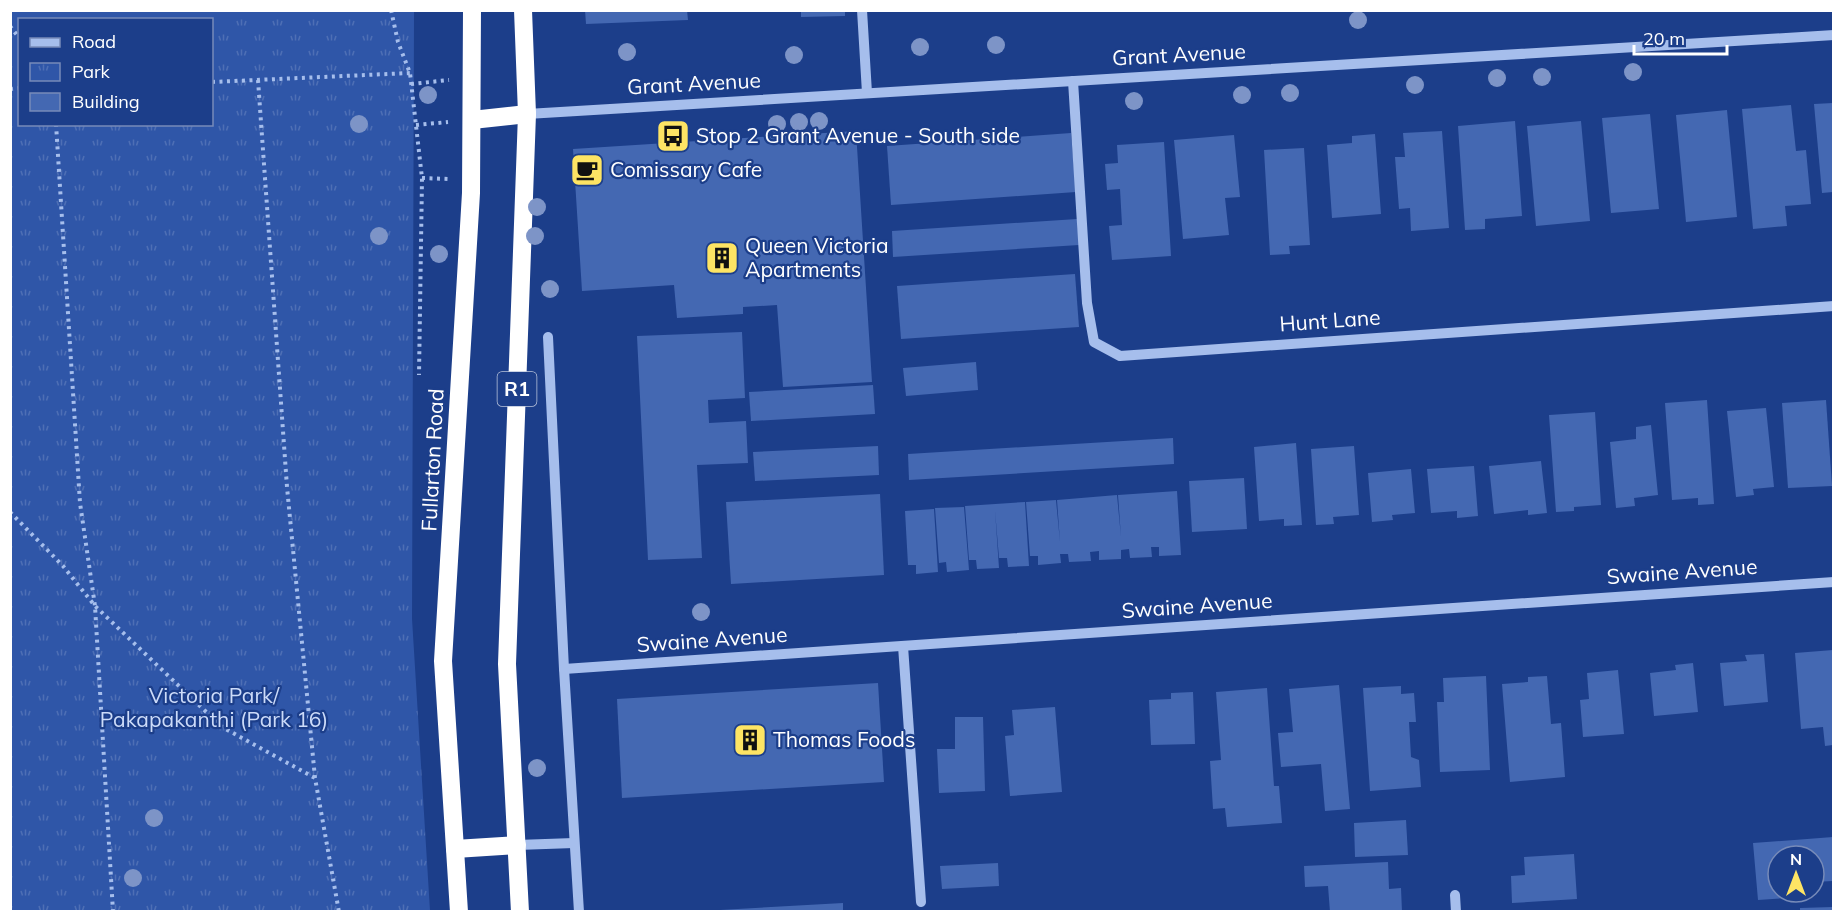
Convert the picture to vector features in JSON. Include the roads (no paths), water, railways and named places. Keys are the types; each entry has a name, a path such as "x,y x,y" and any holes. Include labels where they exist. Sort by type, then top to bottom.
{"highway":[{"name":"Fullarton Road","path":"459,912 443,661 471,205 472,10"},
{"name":"R1","path":"520,912 507,664 527,114 523,10"},
{"path":"472,120 527,114"},
{"path":"455,849 516,844"}],"street":[{"path":"862,10 867,93"},
{"name":"Grant Avenue","path":"527,114 1833,35"},
{"name":"Hunt Lane","path":"1074,81 1089,313 1094,342 1120,356 1833,306"},
{"path":"548,337 564,669 579,912"},
{"name":"Swaine Avenue","path":"564,669 1833,582"},
{"path":"903,646 921,902"},
{"path":"516,844 574,843"},
{"path":"1455,895 1456,912"}],"place":[{"name":"Stop 2 Grant Avenue - South side","path":"673,136"},
{"name":"Comissary Cafe","path":"587,170"},
{"name":"Queen Victoria Apartments","path":"722,258"},
{"name":"Thomas Foods","path":"750,740"}],"park label":[{"name":"Victoria Park/ Pakapakanthi (Park 16)","path":"214,708"}]}
